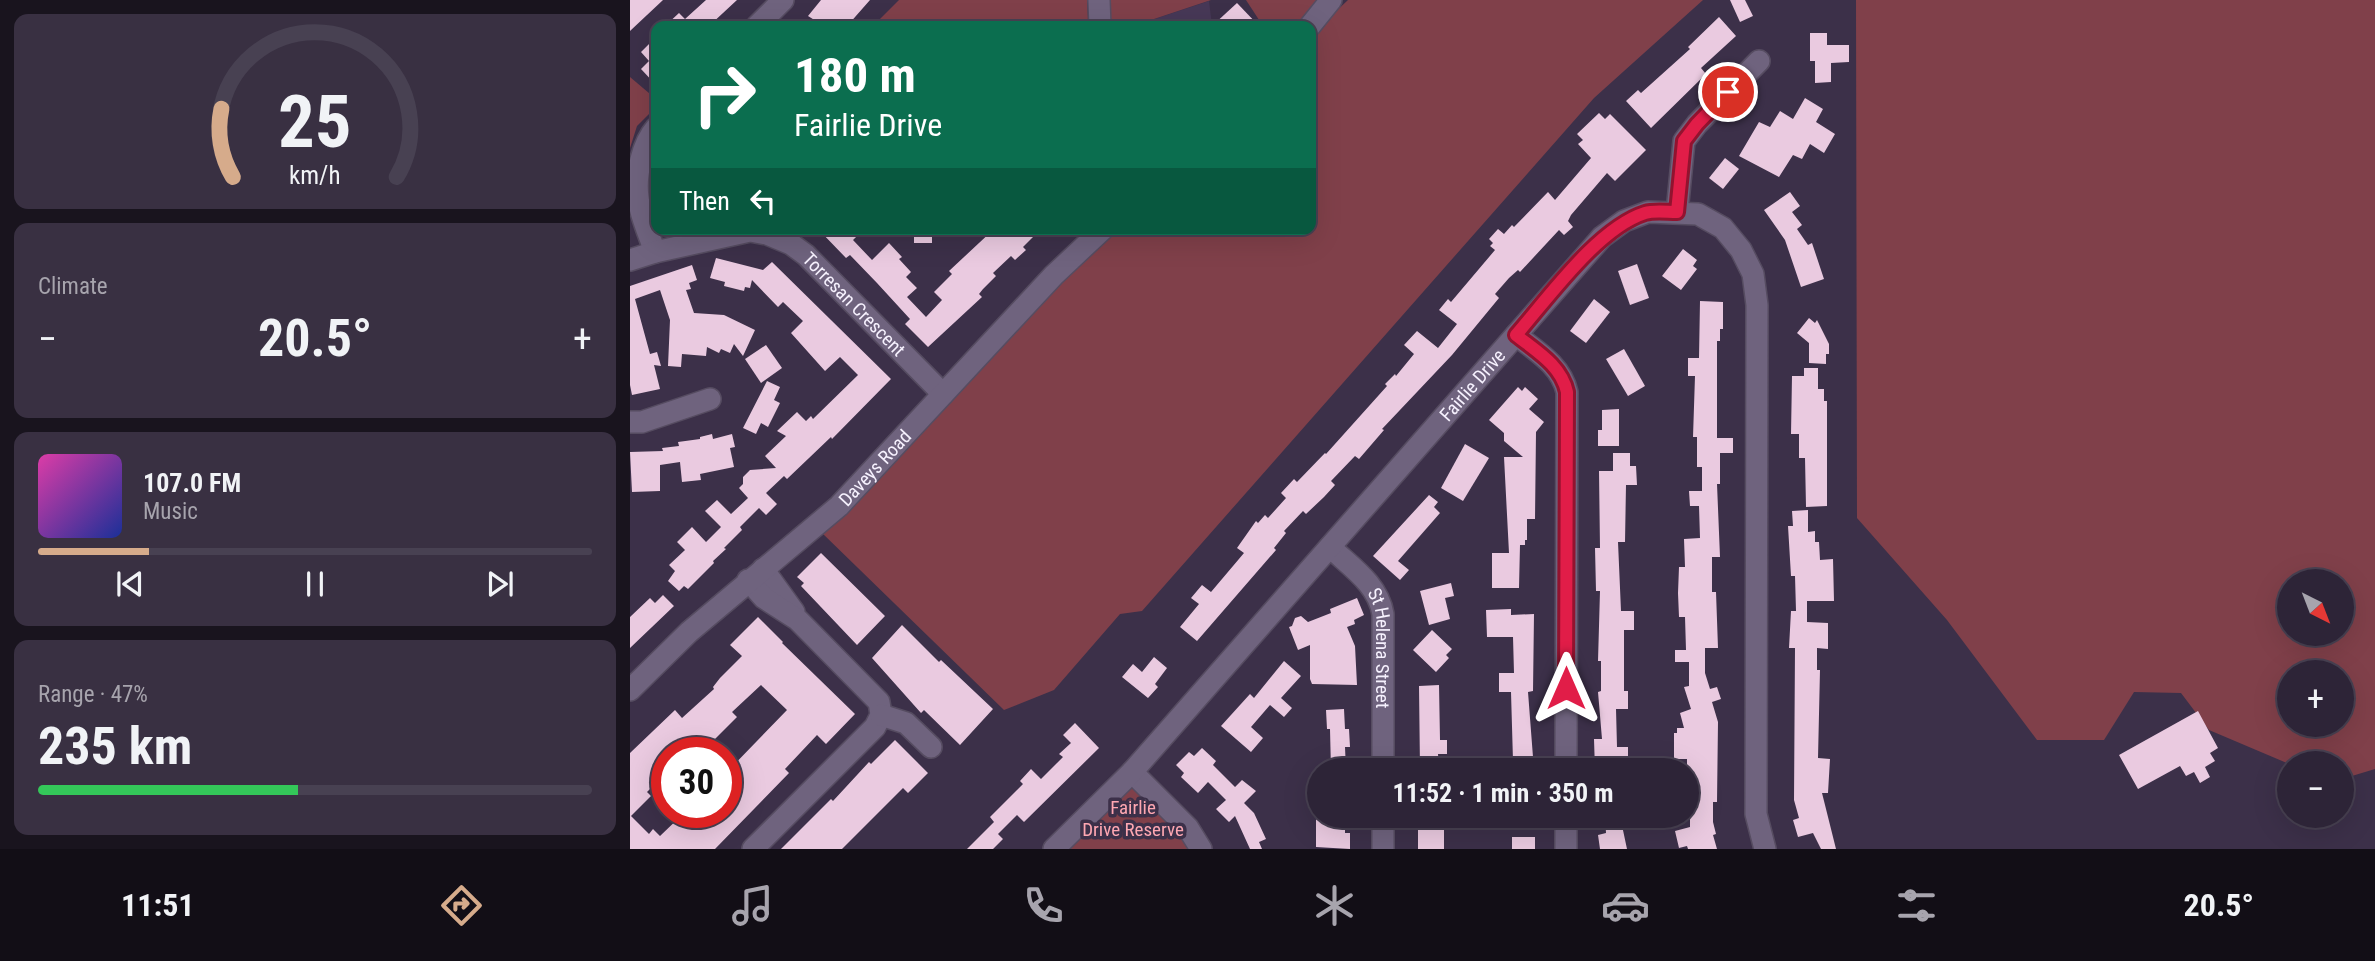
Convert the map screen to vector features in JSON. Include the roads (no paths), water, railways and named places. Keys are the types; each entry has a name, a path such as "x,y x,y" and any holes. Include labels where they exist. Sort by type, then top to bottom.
{"street":[{"path":"762,21 783,0"},
{"path":"1099,0 1100,21"},
{"path":"1314,21 1331,0"},
{"path":"1677,212 1684,141 1697,124 1759,61"},
{"path":"651,134 641,164 638,196 655,252"},
{"name":"Fairlie Drive","path":"1054,849 1132,772 1602,237 1624,221 1648,212 1677,212 1698,214 1723,228 1741,250 1753,274 1757,305 1756,814 1765,849"},
{"name":"Torresan Crescent","path":"630,260 732,235"},
{"name":"Torresan Crescent","path":"769,235 791,244 806,255 943,394"},
{"name":"Daveys Road","path":"630,690 689,632 839,506 1061,268 1097,235"},
{"path":"1516,335 1557,369 1567,392 1566,758"},
{"path":"630,422 642,422 710,399"},
{"name":"St Helena Street","path":"1330,547 1370,584 1381,602 1383,758"},
{"path":"753,849 875,727 881,715 879,702 798,620 764,598 756,575"},
{"path":"881,715 906,723 931,747"},
{"path":"1132,772 1188,828 1200,849"},
{"path":"1383,828 1383,849"},
{"path":"1566,828 1566,849"}],"park label":[{"name":"Fairlie Drive Reserve","path":"1133,818"}]}
